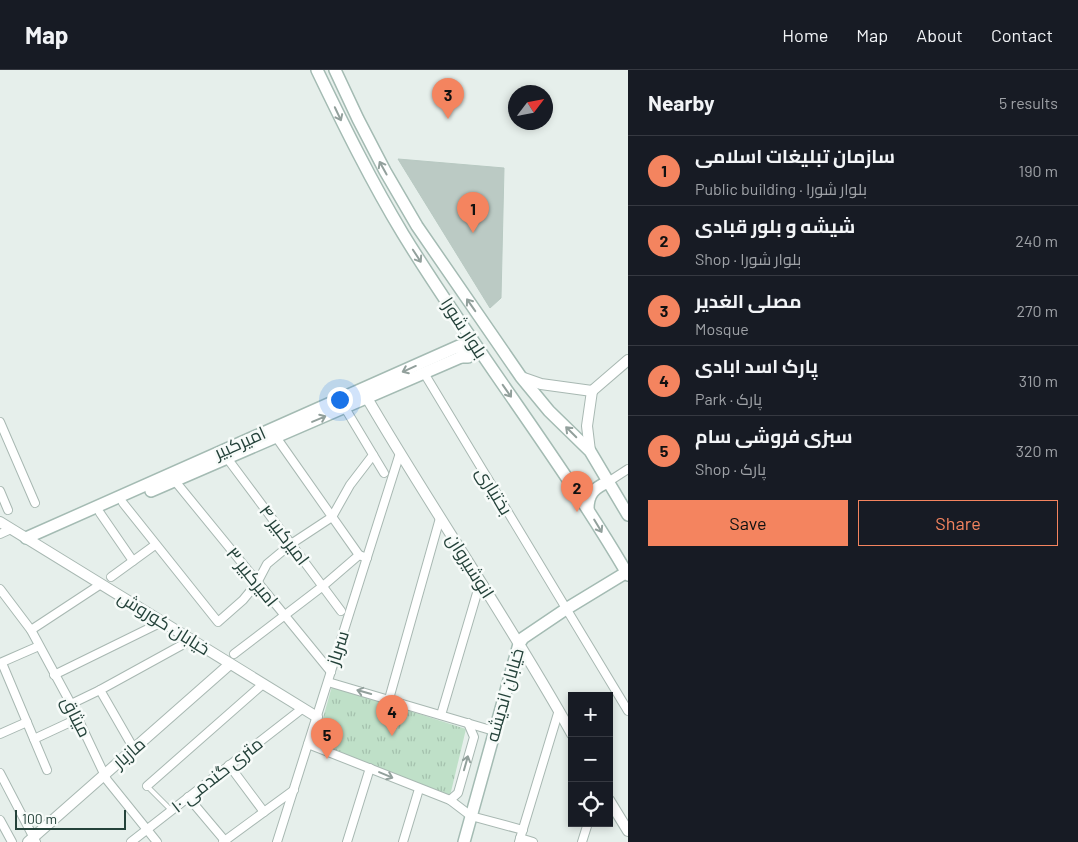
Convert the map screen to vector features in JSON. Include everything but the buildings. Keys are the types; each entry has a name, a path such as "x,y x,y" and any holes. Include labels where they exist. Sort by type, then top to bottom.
{"main road":[{"name":"بلوار شورا","path":"317,70 370,177 403,234 483,357 588,509 627,574"},
{"name":"بلوار شورا","path":"335,70 371,145 417,226 521,376 549,411 590,451 628,516"},
{"path":"466,331 457,353 483,357"},
{"name":"امیرکبیر","path":"29,540 100,513 123,503 154,485 174,481 424,374 457,353"},
{"name":"امیرکبیر","path":"29,540 457,353"},
{"path":"588,509 588,499 592,492 608,482"},
{"name":"خیابان اندیشه","path":"464,842 519,644 523,638 566,609 627,574"}],"street":[{"path":"590,451 587,426 592,391 628,360"},
{"name":"بختیاری","path":"424,374 628,711"},
{"path":"521,376 541,384 592,391"},
{"name":"انوشیروان","path":"367,398 568,727"},
{"path":"345,408 384,473"},
{"path":"0,422 35,503"},
{"path":"232,659 284,616 363,557 332,517 276,437"},
{"name":"سرباز","path":"277,842 328,682 363,557 400,453"},
{"path":"123,503 218,622 244,600 257,583 267,564 291,544 332,517 350,485 373,455"},
{"name":"امیرکبیر ۴","path":"227,458 342,611"},
{"path":"608,482 628,469"},
{"name":"امیرکبیر ۳","path":"174,481 331,672"},
{"path":"0,491 8,510"},
{"path":"100,513 133,561"},
{"path":"389,699 440,518"},
{"name":"خیابان کوروش","path":"0,522 191,640 232,659 263,684 317,717"},
{"path":"0,534 11,528"},
{"path":"111,577 155,545"},
{"path":"441,714 480,583"},
{"path":"31,630 101,584"},
{"name":"میثاق","path":"0,589 31,630 71,704 108,780 157,842"},
{"path":"54,675 162,622"},
{"path":"71,704 191,640"},
{"path":"39,646 1,663 48,770"},
{"name":"مازیار","path":"32,840 232,659"},
{"path":"328,682 494,731"},
{"path":"147,786 263,684"},
{"path":"100,690 134,749"},
{"name":"۱۰ متری گندمی","path":"131,842 303,708"},
{"path":"534,842 520,840 559,710"},
{"path":"34,739 78,719"},
{"path":"0,734 27,722"},
{"path":"450,800 458,793 474,737 468,723"},
{"path":"308,744 418,789 450,800 471,816 522,830"},
{"path":"229,765 264,812"},
{"path":"347,842 370,768"},
{"path":"0,773 32,840"},
{"path":"403,842 418,789"},
{"path":"188,797 225,841 294,790"},
{"path":"613,807 628,831"},
{"path":"0,820 3,831 12,842"},
{"path":"582,842 587,827"}],"lane":[{"path":"147,786 171,810"}],"green space":[{"path":"332,686 466,729 450,796 316,743"}],"place":[{"name":"مصلی الغدیر","path":"448,119"},
{"name":"سازمان تبلیغات اسلامی","path":"473,233"},
{"name":"شیشه و بلور قبادی","path":"577,512"},
{"name":"پارک اسد ابادی","path":"392,736"},
{"name":"سبزی فروشی سام","path":"327,759"}]}
